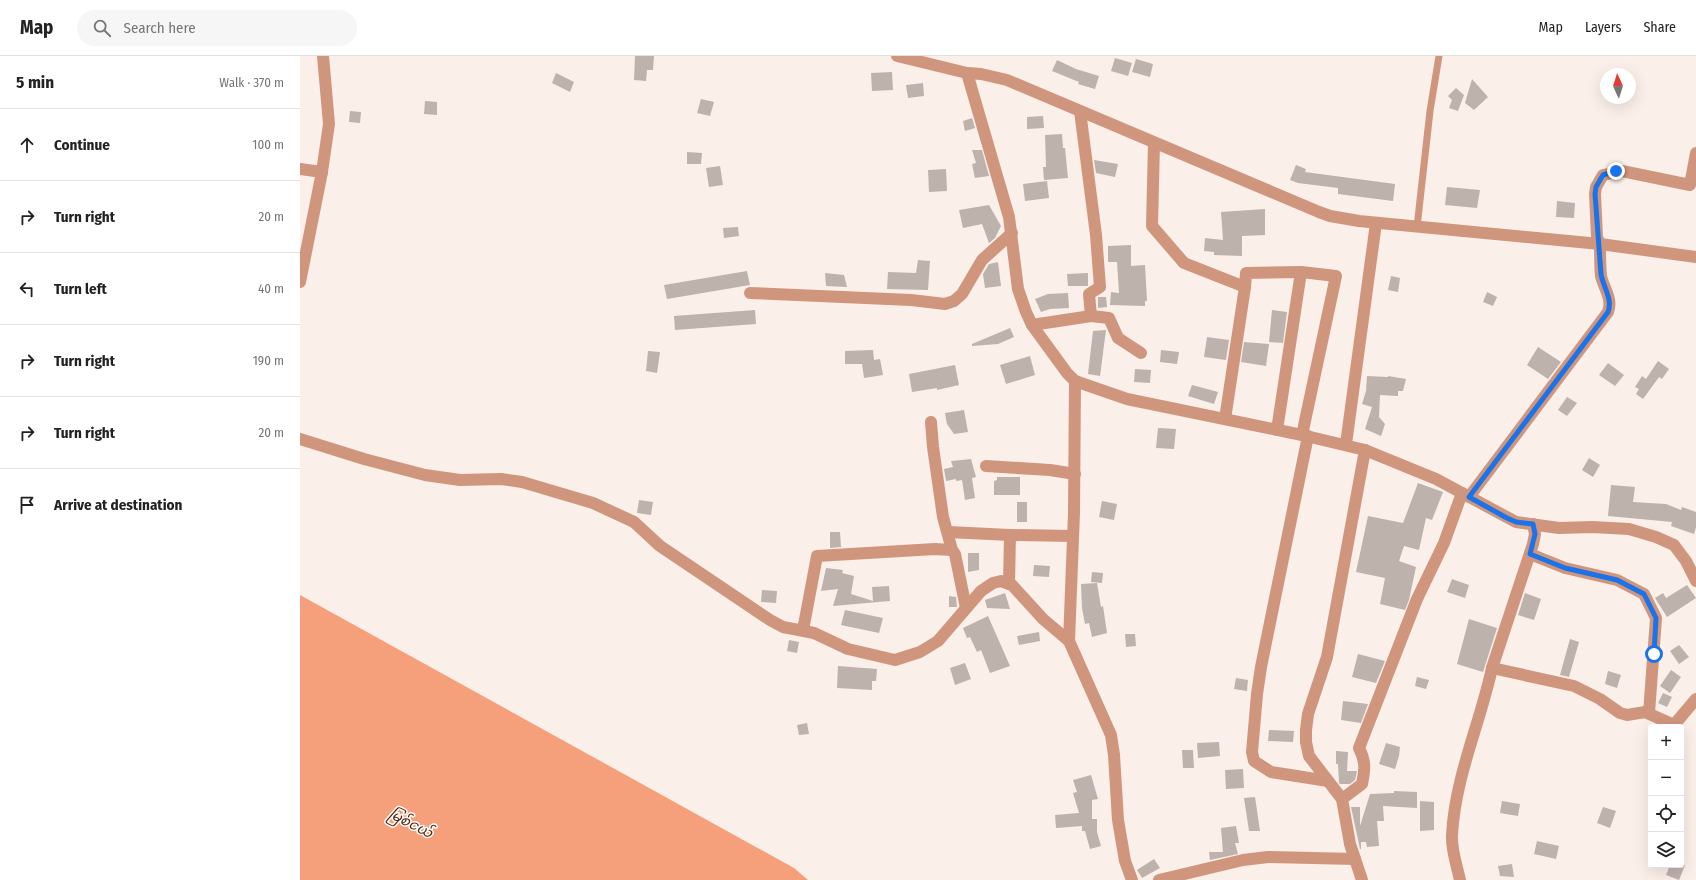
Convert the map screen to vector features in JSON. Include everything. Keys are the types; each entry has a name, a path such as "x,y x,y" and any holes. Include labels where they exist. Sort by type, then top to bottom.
{"street":[{"path":"300,282 322,172 329,124 323,56"},
{"path":"897,56 967,73 981,74 1007,80 1330,216 1376,223 1600,244 1696,257"},
{"path":"967,73 1004,198 1012,233 1018,289 1032,325 1067,373 1075,381 1127,399 1305,435 1346,444 1365,450 1436,479 1516,522 1559,528 1592,527 1629,529 1656,536 1674,544 1686,561 1696,581"},
{"path":"1080,111 1096,235 1100,287 1089,294 1091,316"},
{"path":"1154,143 1152,226 1184,263 1245,287"},
{"path":"1342,799 1362,784 1365,769 1364,758 1359,748 1417,599 1465,495 1608,312 1610,300 1604,287 1601,274 1600,244 1595,194 1596,187 1603,175 1622,171 1693,186 1696,154"},
{"path":"300,168 322,172"},
{"path":"1346,444 1376,223"},
{"path":"750,293 912,300 945,304 954,301 962,294 982,260 1012,233"},
{"path":"1277,430 1301,272"},
{"path":"1225,419 1246,273 1301,272 1336,276 1261,667 1252,752 1254,761 1271,772 1328,780"},
{"path":"1032,325 1091,316 1109,318 1118,338 1141,353"},
{"path":"1069,641 1075,474 1075,381"},
{"path":"932,422 933,447 943,517 952,550 955,554 966,608"},
{"path":"300,439 364,459 425,474 460,480 501,479 522,482 593,503 634,522 660,546 770,620 783,627 814,632 830,642 848,649 895,660 920,652 938,641 981,591 994,583 1001,581 1012,585 1021,593 1043,619 1069,641 1111,735 1114,755 1118,820 1125,861 1132,880"},
{"path":"1362,880 1360,870 1350,844 1342,799 1309,756 1306,742 1308,714 1328,657 1365,450"},
{"path":"986,466 1050,470 1075,474"},
{"path":"1460,880 1452,836 1467,755 1488,687 1492,668 1530,554 1535,534 1533,524"},
{"path":"948,532 1073,536"},
{"path":"1009,584 1010,535"},
{"path":"803,630 817,556 935,549 952,550"},
{"path":"1530,554 1565,568 1617,580 1644,594 1656,618 1649,713"},
{"path":"1492,668 1574,686 1620,712 1627,714 1649,713 1674,725 1696,699"},
{"path":"1159,880 1243,860 1268,857 1355,859"}],"lane":[{"path":"1417,227 1430,111 1439,56"}],"water":[{"name":"မြစ်ငယ်","path":"300,595 794,868 808,880 300,880"}],"building":[{"path":"635,56 654,56 653,70 647,70 646,81 634,80"},
{"path":"1115,58 1132,63 1128,76 1111,71"},
{"path":"1136,59 1153,64 1150,77 1132,72"},
{"path":"1057,60 1076,69 1099,76 1095,89 1078,84 1079,82 1052,71"},
{"path":"892,72 893,90 872,91 871,73"},
{"path":"556,73 574,82 570,92 552,83"},
{"path":"1472,79 1488,97 1474,110 1465,103"},
{"path":"923,83 924,96 908,98 906,85"},
{"path":"1456,88 1464,95 1458,111 1449,108 1452,100 1448,96"},
{"path":"701,99 714,102 710,116 697,113"},
{"path":"425,101 437,102 437,115 424,114"},
{"path":"350,111 361,112 360,123 349,122"},
{"path":"1043,116 1044,128 1027,129 1027,117"},
{"path":"972,118 975,128 965,131 963,121"},
{"path":"1062,134 1068,178 1044,180 1043,167 1046,167 1045,135"},
{"path":"972,150 982,150 989,176 975,178 972,164 976,163"},
{"path":"687,152 702,153 701,164 687,164"},
{"path":"1094,160 1118,164 1115,177 1096,173"},
{"path":"1296,165 1306,169 1305,172 1395,184 1393,201 1338,194 1338,188 1298,183 1290,180"},
{"path":"720,166 723,185 709,187 706,168"},
{"path":"946,169 947,191 929,192 928,170"},
{"path":"1047,181 1049,198 1025,201 1023,184"},
{"path":"1447,187 1480,190 1477,208 1445,205"},
{"path":"1557,201 1575,203 1574,218 1556,217"},
{"path":"989,205 1001,226 995,238 989,243 982,224 963,228 959,210"},
{"path":"1265,209 1265,235 1242,236 1242,256 1214,255 1214,252 1204,251 1205,238 1223,240 1221,212"},
{"path":"738,227 739,236 724,238 723,228"},
{"path":"1131,245 1131,266 1145,265 1147,301 1145,301 1145,306 1110,305 1111,292 1119,293 1117,262 1108,262 1108,246"},
{"path":"918,260 930,261 928,290 887,289 888,272 916,273"},
{"path":"998,262 1001,286 985,288 983,274 989,264"},
{"path":"747,271 750,285 667,299 664,285"},
{"path":"825,273 844,275 847,287 826,286"},
{"path":"1088,273 1088,286 1068,286 1067,274"},
{"path":"1391,276 1400,278 1398,292 1388,290"},
{"path":"1487,292 1497,297 1493,306 1483,302"},
{"path":"1068,293 1069,308 1050,309 1041,312 1035,299 1048,294"},
{"path":"1098,297 1106,297 1107,307 1098,308"},
{"path":"755,310 756,324 675,330 674,316"},
{"path":"1272,310 1287,312 1283,343 1269,342"},
{"path":"1010,328 1014,337 998,344 972,346 972,344"},
{"path":"1106,330 1100,376 1088,374 1093,331"},
{"path":"1207,337 1229,340 1226,360 1204,357"},
{"path":"1244,342 1269,344 1266,366 1241,362"},
{"path":"1538,347 1561,362 1548,379 1527,365"},
{"path":"873,350 874,360 880,359 883,375 864,378 862,364 845,364 845,351"},
{"path":"1161,350 1179,352 1177,364 1160,362"},
{"path":"648,351 660,352 657,373 646,371"},
{"path":"1030,356 1035,375 1006,384 1000,365"},
{"path":"1658,361 1669,369 1662,379 1659,377 1643,399 1636,394 1639,389 1635,387 1642,376 1646,379"},
{"path":"1608,363 1624,375 1615,386 1599,375"},
{"path":"955,365 959,385 937,390 937,388 912,392 909,374"},
{"path":"1135,369 1151,370 1150,383 1134,382"},
{"path":"1367,376 1388,376 1406,379 1403,391 1398,391 1398,396 1380,395 1379,417 1385,424 1381,436 1365,429 1372,407 1362,404 1366,391"},
{"path":"1192,385 1218,392 1214,404 1188,396"},
{"path":"1567,397 1577,403 1567,416 1558,410"},
{"path":"964,410 968,432 954,434 947,424 945,413"},
{"path":"1158,428 1176,429 1174,449 1156,448"},
{"path":"1589,458 1600,465 1593,477 1582,470"},
{"path":"971,459 976,477 972,478 975,498 965,500 962,480 956,481 956,479 946,481 944,469 953,467 951,461"},
{"path":"997,477 1020,477 1020,495 994,495 994,481 997,480"},
{"path":"1418,483 1443,492 1432,520 1426,518 1419,550 1404,546 1399,561 1416,567 1409,600 1405,610 1380,604 1385,578 1356,572 1368,516 1403,523"},
{"path":"1611,485 1635,487 1633,502 1666,504 1681,510 1682,507 1696,512 1696,527 1694,534 1671,526 1672,522 1608,516"},
{"path":"639,500 653,502 651,515 637,513"},
{"path":"1102,501 1117,504 1114,520 1099,517"},
{"path":"1017,502 1027,502 1027,522 1017,522"},
{"path":"830,532 840,532 841,547 830,548"},
{"path":"968,553 979,553 979,570 968,572"},
{"path":"1034,565 1050,566 1049,577 1033,576"},
{"path":"826,568 843,570 842,573 854,576 851,594 873,601 872,587 889,586 890,601 833,606 838,589 821,591"},
{"path":"1092,572 1103,573 1102,583 1091,582"},
{"path":"1452,579 1469,585 1465,598 1447,592"},
{"path":"1097,583 1101,607 1103,606 1107,633 1092,637 1089,623 1085,624 1082,608 1081,584"},
{"path":"1687,585 1696,598 1667,617 1655,598 1663,593 1666,598"},
{"path":"762,590 777,591 776,603 761,602"},
{"path":"1005,593 1010,609 987,608 985,600"},
{"path":"1525,593 1541,599 1534,620 1518,615"},
{"path":"949,596 956,597 957,607 949,607"},
{"path":"845,610 883,618 879,633 841,625"},
{"path":"988,616 1010,666 990,673 981,650 977,652 970,637 967,638 963,628"},
{"path":"1469,619 1497,628 1483,672 1457,664"},
{"path":"1039,632 1040,641 1019,645 1017,636"},
{"path":"1125,634 1135,634 1136,646 1126,647"},
{"path":"1570,639 1579,642 1569,677 1560,675"},
{"path":"789,640 799,642 797,653 787,651"},
{"path":"1679,645 1689,657 1679,664 1670,651"},
{"path":"1358,654 1385,661 1376,683 1352,677"},
{"path":"965,663 971,679 955,685 950,668"},
{"path":"838,666 877,669 876,681 872,681 872,690 837,688"},
{"path":"1671,670 1681,677 1670,693 1660,686"},
{"path":"1608,671 1621,675 1617,688 1605,684"},
{"path":"1417,677 1429,680 1426,689 1415,686"},
{"path":"1236,678 1248,680 1247,691 1234,689"},
{"path":"1663,693 1672,697 1667,707 1658,703"},
{"path":"1343,701 1368,704 1361,723 1341,720"},
{"path":"807,723 809,734 799,735 797,725"},
{"path":"1269,730 1294,731 1293,742 1268,741"},
{"path":"1219,742 1220,756 1198,758 1197,743"},
{"path":"1386,743 1400,747 1395,769 1379,764"},
{"path":"1182,750 1193,750 1194,768 1183,768"},
{"path":"1336,751 1348,752 1347,771 1357,771 1355,780 1350,784 1339,783 1338,764 1336,764"},
{"path":"1243,769 1244,788 1226,789 1225,770"},
{"path":"1091,775 1098,799 1092,800 1092,819 1097,819 1097,832 1101,846 1090,849 1085,831 1082,831 1082,826 1056,828 1055,815 1079,813 1073,793 1077,792 1073,780"},
{"path":"1394,791 1417,792 1417,808 1383,806 1384,821 1377,821 1379,846 1367,847 1366,842 1361,842 1360,849 1351,807 1360,807 1360,826 1370,794 1394,793"},
{"path":"1255,797 1260,831 1249,831 1244,798"},
{"path":"1420,801 1434,802 1434,830 1420,831"},
{"path":"1502,801 1520,804 1518,816 1500,813"},
{"path":"1603,807 1616,811 1610,828 1597,823"},
{"path":"1236,826 1239,843 1235,843 1238,854 1210,860 1209,852 1223,852 1221,828"},
{"path":"1537,841 1559,846 1556,859 1534,854"},
{"path":"1154,859 1160,868 1142,878 1137,870"},
{"path":"1512,864 1514,877 1500,876 1498,866"},
{"path":"1669,868 1684,868 1679,880 1666,875"}],"route":[{"path":"1616,171 1603,175 1596,187 1595,194 1598,239 1600,244 1601,274 1610,300 1608,312 1469,497 1516,522 1533,524 1535,534 1530,554 1565,568 1617,580 1644,594 1656,618 1654,654"}]}
